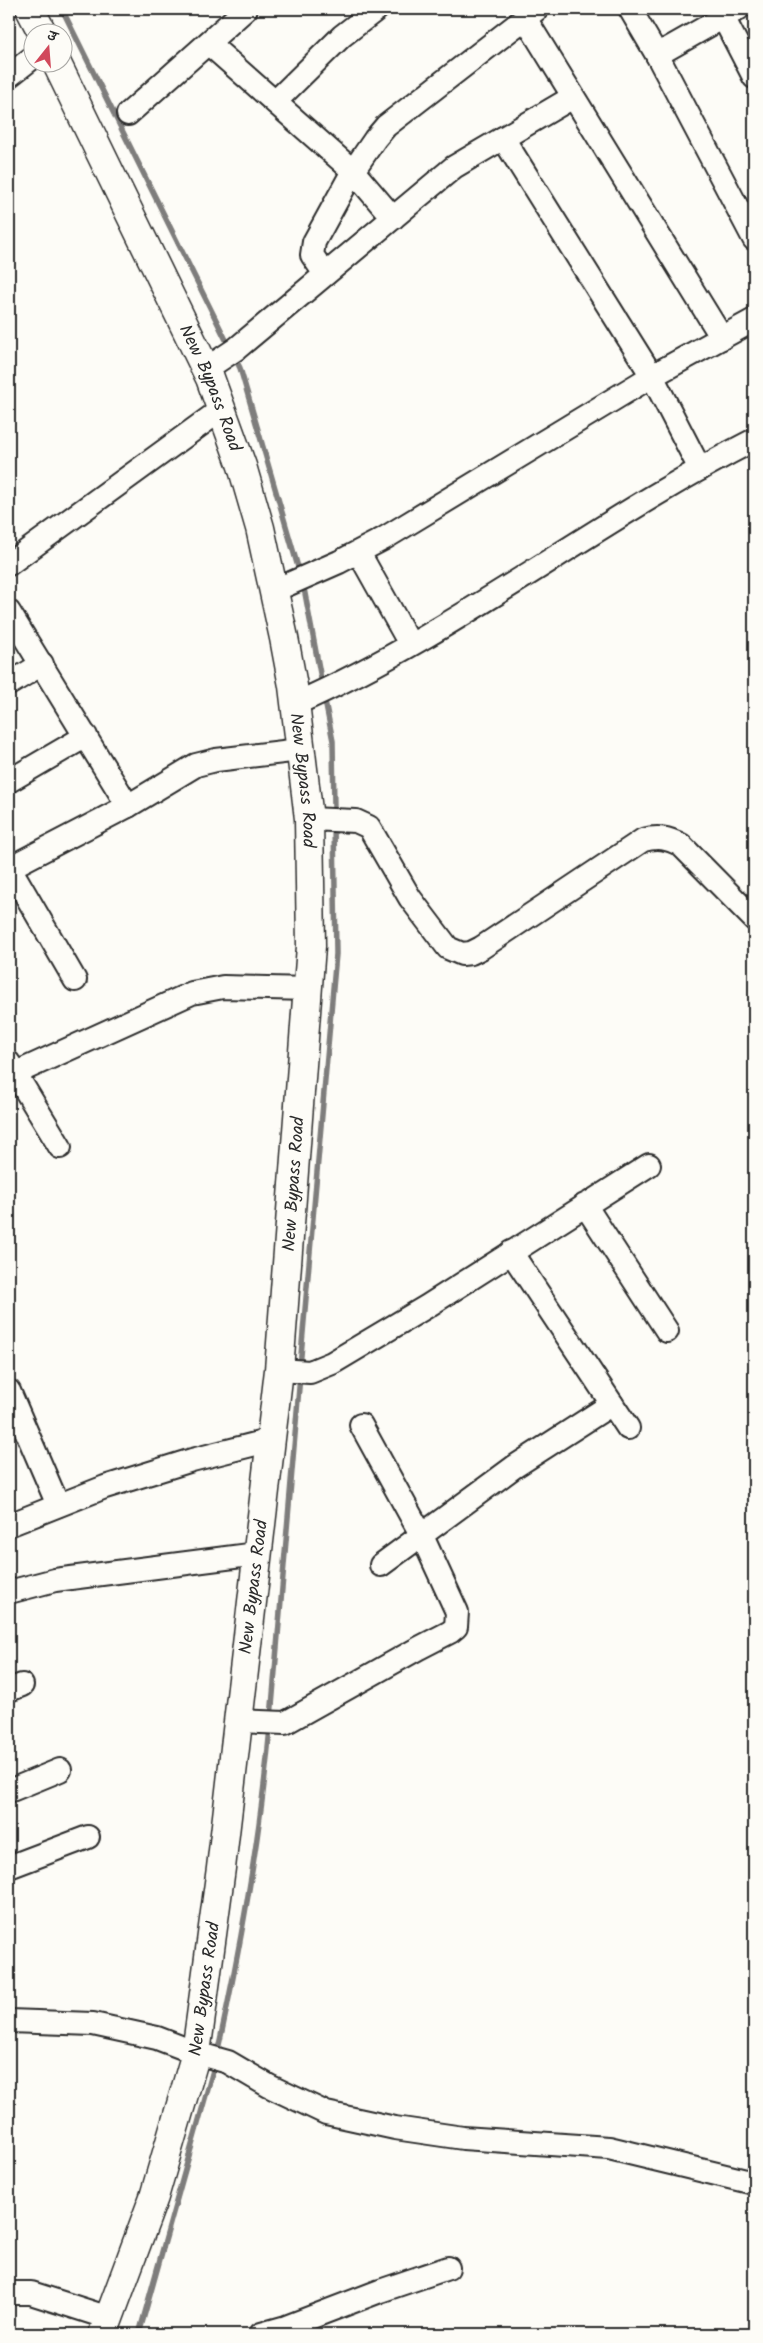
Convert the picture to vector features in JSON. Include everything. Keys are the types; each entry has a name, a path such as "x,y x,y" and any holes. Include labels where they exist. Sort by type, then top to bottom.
{"main road":[{"path":"30,9 37,22"},
{"name":"New Bypass Road","path":"62,72 220,360 222,410 242,466 260,528 288,585 284,638 314,695 300,750 309,819 312,900 294,1371 271,1440 236,1721 200,2055 154,2197 106,2326"}],"street":[{"path":"128,114 246,9"},
{"path":"275,102 342,36 376,9"},
{"path":"630,9 657,55 754,239"},
{"path":"657,55 727,11 754,77"},
{"path":"325,274 312,255 312,249 353,171 375,139 398,116 531,14 573,97 722,338"},
{"path":"208,43 353,171 392,218"},
{"path":"9,76 22,66"},
{"path":"220,360 454,168 573,97"},
{"path":"503,138 652,376 700,469"},
{"path":"288,585 359,552 652,376 754,320"},
{"path":"9,564 222,410"},
{"path":"314,695 410,644 700,469 754,440"},
{"path":"359,552 410,644"},
{"path":"9,612 128,806"},
{"path":"9,684 42,664"},
{"path":"9,781 86,736"},
{"path":"75,980 9,868 128,806 196,765 216,760 300,750"},
{"path":"309,819 356,821 369,827 420,912 448,948 462,954 471,953 481,948 643,840 654,837 669,838 681,845 754,919"},
{"path":"60,1147 14,1077 192,994 223,987 308,989"},
{"path":"294,1371 332,1363 649,1164"},
{"path":"586,1205 668,1331"},
{"path":"511,1252 628,1428"},
{"path":"9,1390 58,1505"},
{"path":"381,1565 514,1467 612,1404"},
{"path":"236,1721 273,1724 291,1721 456,1627 457,1612 422,1536 361,1425"},
{"path":"9,1526 105,1487 158,1470 271,1440"},
{"path":"9,1592 55,1580 257,1554"},
{"path":"9,1791 60,1770"},
{"path":"9,1866 88,1837"},
{"path":"9,2021 93,2024 158,2038 200,2055 228,2062 282,2093 326,2113 395,2128 463,2138 609,2148 754,2183"},
{"path":"261,2334 286,2327 380,2291 448,2268"},
{"path":"9,2293 31,2293 106,2326"}],"waterway":[{"path":"62,9 230,348"},
{"path":"234,356 240,368 300,574"},
{"path":"303,583 322,684"},
{"path":"324,696 333,741 334,809"},
{"path":"300,1367 336,954 334,825"},
{"path":"271,1718 300,1376"},
{"path":"217,2054 249,1892 270,1728"},
{"path":"139,2334 215,2063"}]}
